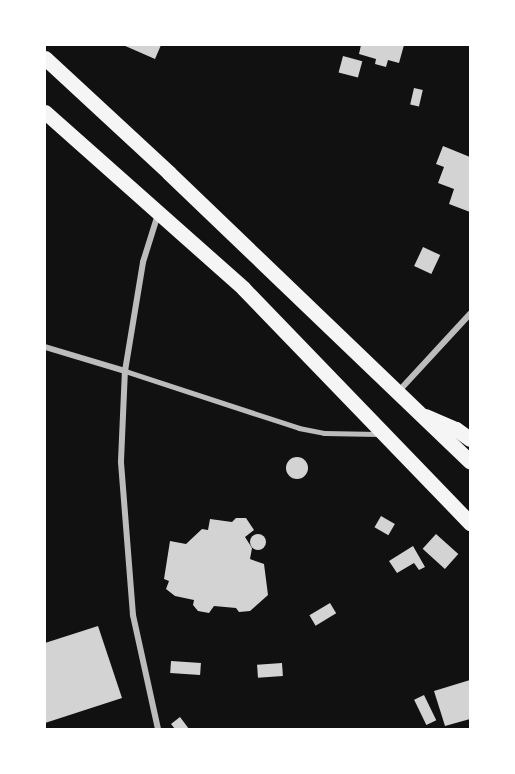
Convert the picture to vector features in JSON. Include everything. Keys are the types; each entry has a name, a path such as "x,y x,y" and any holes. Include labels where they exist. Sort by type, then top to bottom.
{"main road":[{"path":"45,58 169,173 470,462"},
{"path":"45,111 243,288 387,434 470,523"},
{"path":"419,414 456,429 470,439"}],"street":[{"path":"158,213 143,262 125,371 121,461 127,560 144,676 158,729"},
{"path":"397,393 470,314"},
{"path":"45,347 125,371"}],"lane":[{"path":"125,371 299,428 324,433 387,434"}],"building":[{"path":"123,45 161,45 155,59"},
{"path":"361,45 404,45 399,63 388,60 386,67 375,64 376,59 359,54"},
{"path":"343,56 362,61 358,78 339,72"},
{"path":"414,88 423,90 419,107 410,105"},
{"path":"443,146 470,157 470,212 449,204 454,189 438,183 444,167 436,164"},
{"path":"423,247 440,255 431,274 414,266"},
{"path":"297,457 305,460 308,468 305,476 297,479 289,476 286,468 289,460"},
{"path":"381,516 395,524 388,535 374,527"},
{"path":"236,518 246,518 254,530 245,537 252,548 250,559 264,564 268,595 250,611 239,612 236,608 214,606 209,613 198,611 193,605 194,600 175,596 166,589 169,581 164,579 170,541 186,544 202,529 208,530 210,519 232,522"},
{"path":"255,534 261,534 266,542 264,548 255,550 250,545 250,539"},
{"path":"436,534 458,554 445,569 423,549"},
{"path":"413,546 425,567 419,570 414,563 397,573 389,561"},
{"path":"330,603 336,613 316,626 309,615"},
{"path":"98,626 122,698 45,723 45,643"},
{"path":"171,661 201,663 200,675 170,673"},
{"path":"282,663 283,676 258,678 257,665"},
{"path":"470,680 470,719 445,726 434,691"},
{"path":"424,695 436,720 426,725 414,700"},
{"path":"180,717 189,729 175,729 171,724"}]}
